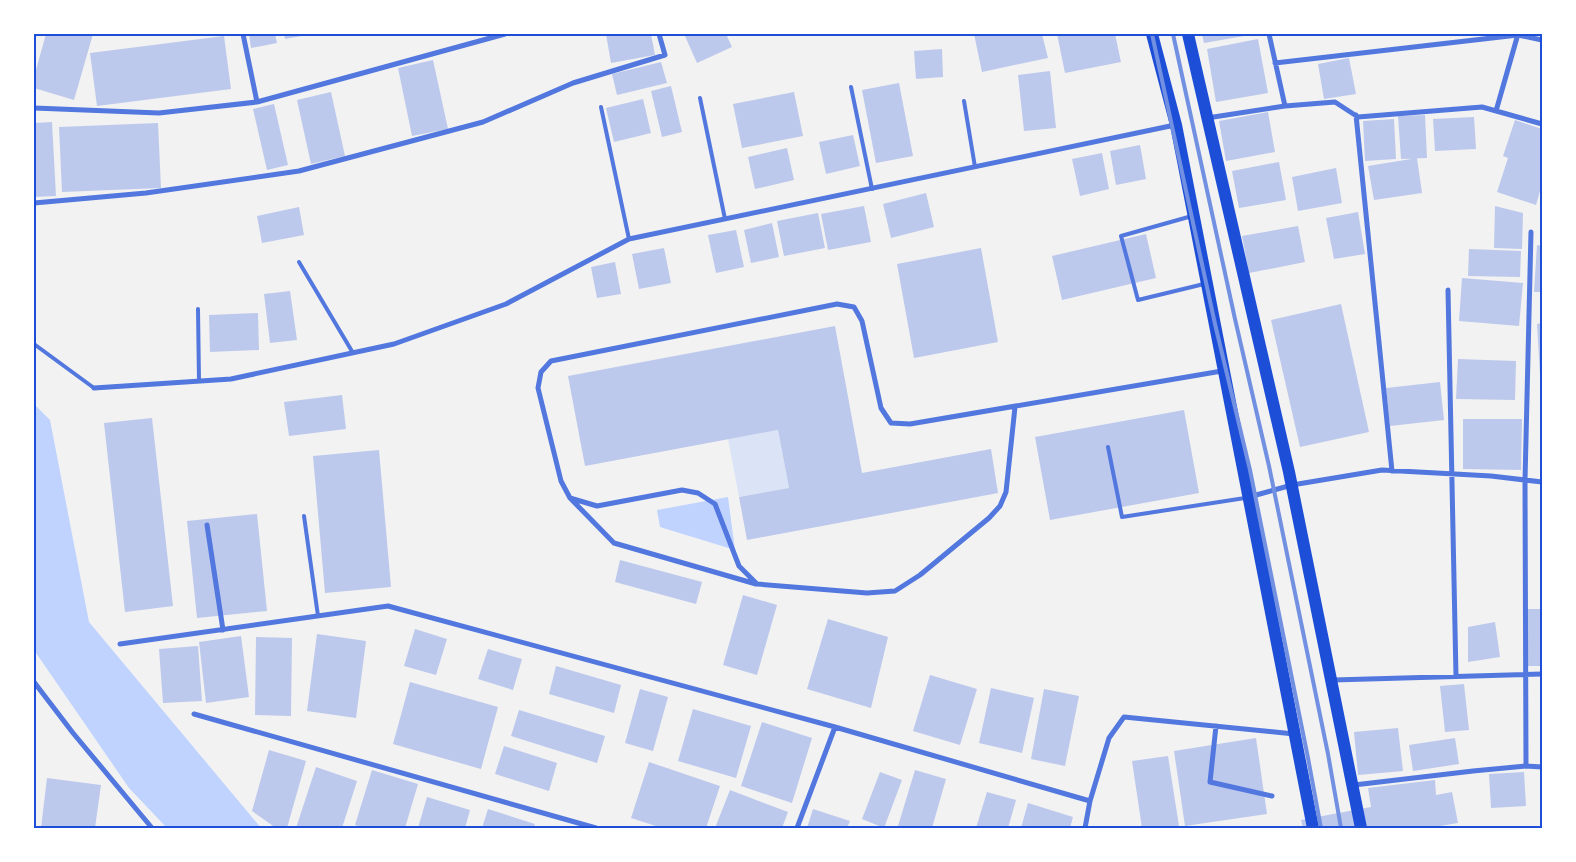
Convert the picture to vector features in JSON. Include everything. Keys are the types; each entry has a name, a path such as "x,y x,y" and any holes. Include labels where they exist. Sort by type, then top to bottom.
{"main road":[{"path":"1152,34 1176,125 1247,498 1313,828"},
{"path":"1188,34 1292,485 1362,828"}],"street":[{"path":"243,34 257,102"},
{"path":"34,108 158,113 257,102 505,34"},
{"path":"34,202 146,193 299,171 483,122 573,83 665,55 659,34"},
{"path":"1269,34 1285,106"},
{"path":"1276,63 1518,34 1542,40"},
{"path":"1496,111 1518,34"},
{"path":"1207,118 1285,106 1335,102 1358,117 1482,107 1542,124"},
{"path":"1356,115 1392,471"},
{"path":"94,388 231,380 394,344 506,304 630,239 1176,125"},
{"path":"1526,766 1525,480 1531,232"},
{"path":"1448,290 1456,676"},
{"path":"1015,406 1006,492 1000,506 989,518 920,575 895,591 866,593 757,584 614,543 570,498 560,481 538,388 542,372 551,361 837,304 854,307 862,320 881,408 890,423 910,424 1015,406 1223,371"},
{"path":"1247,498 1292,485 1382,470 1491,476 1542,482"},
{"path":"570,498 597,506 682,490 698,493 715,504 740,566 757,584"},
{"path":"207,525 223,630"},
{"path":"120,644 388,606 834,727 1090,801"},
{"path":"1332,680 1542,674"},
{"path":"34,682 73,733 152,828"},
{"path":"194,714 596,828"},
{"path":"1085,828 1090,801 1109,738 1124,718 1295,734"},
{"path":"1216,726 1210,782 1272,796"},
{"path":"797,828 834,727"},
{"path":"1353,785 1526,766 1542,767"}],"lane":[{"path":"851,87 872,189"},
{"path":"700,98 726,219"},
{"path":"964,101 976,167"},
{"path":"601,107 630,239"},
{"path":"1193,216 1121,236 1138,300 1206,284"},
{"path":"299,262 353,353"},
{"path":"198,309 199,382"},
{"path":"34,344 94,388"},
{"path":"1108,448 1122,517 1247,498"},
{"path":"304,516 318,616"}],"shaded area":[{"path":"778,430 789,488 739,497 728,439"}],"water":[{"path":"34,404 50,420 89,622 261,828 167,828 129,788 34,650"},
{"path":"728,497 735,550 660,527 657,510"}],"building":[{"path":"46,34 93,34 74,100 34,88 34,77"},
{"path":"249,34 275,34 277,43 251,48"},
{"path":"284,34 307,34 307,35 285,39"},
{"path":"606,34 651,34 655,55 611,63"},
{"path":"684,34 726,34 732,47 697,63"},
{"path":"974,34 1042,34 1048,58 982,72"},
{"path":"1057,34 1115,34 1121,62 1065,73"},
{"path":"1202,34 1249,34 1250,35 1204,43"},
{"path":"224,36 231,89 97,106 90,53"},
{"path":"1258,39 1268,93 1216,102 1207,49"},
{"path":"942,49 943,77 916,79 914,51"},
{"path":"1349,58 1356,94 1324,99 1318,64"},
{"path":"433,60 448,129 412,136 398,68"},
{"path":"661,62 667,83 617,95 612,74"},
{"path":"1050,71 1056,128 1024,131 1018,75"},
{"path":"899,83 913,156 876,163 862,90"},
{"path":"671,86 682,132 662,137 651,91"},
{"path":"331,92 345,156 311,164 297,100"},
{"path":"794,92 803,136 742,148 733,104"},
{"path":"643,99 651,133 614,142 606,108"},
{"path":"274,104 288,165 267,170 253,109"},
{"path":"1268,112 1275,152 1226,161 1219,121"},
{"path":"1425,115 1427,158 1401,159 1398,116"},
{"path":"1474,117 1476,149 1435,151 1433,119"},
{"path":"1394,119 1396,159 1365,161 1363,121"},
{"path":"1515,120 1542,129 1542,184 1536,205 1497,192 1508,158 1503,156"},
{"path":"52,122 56,196 34,197 34,123"},
{"path":"158,123 161,188 62,192 59,127"},
{"path":"853,135 860,166 826,174 819,142"},
{"path":"1140,145 1146,179 1116,185 1110,151"},
{"path":"787,148 794,180 755,189 748,157"},
{"path":"1102,153 1109,189 1080,196 1072,159"},
{"path":"1417,158 1422,193 1374,200 1368,166"},
{"path":"1279,162 1286,200 1239,208 1232,171"},
{"path":"1336,168 1342,203 1298,211 1292,177"},
{"path":"926,193 934,227 891,238 883,204"},
{"path":"864,206 871,242 828,250 821,214"},
{"path":"1495,206 1523,213 1522,249 1494,248"},
{"path":"299,207 304,235 262,243 257,216"},
{"path":"1358,212 1365,254 1334,259 1326,218"},
{"path":"818,213 825,248 784,256 777,221"},
{"path":"772,223 779,257 751,263 744,230"},
{"path":"1298,226 1305,262 1249,273 1242,236"},
{"path":"736,230 744,267 716,273 708,235"},
{"path":"1146,234 1156,278 1062,300 1052,256"},
{"path":"1537,245 1542,246 1542,292 1534,292"},
{"path":"664,248 671,283 639,289 632,254"},
{"path":"981,248 998,342 914,358 897,264"},
{"path":"1469,249 1521,251 1520,277 1468,276"},
{"path":"615,262 621,294 597,298 591,267"},
{"path":"1462,278 1523,283 1519,326 1459,321"},
{"path":"290,291 297,340 270,343 264,294"},
{"path":"1341,304 1369,432 1300,447 1271,320"},
{"path":"258,313 259,350 210,352 209,315"},
{"path":"1542,323 1542,375 1540,375 1537,324"},
{"path":"835,326 862,473 991,449 998,493 747,540 739,497 789,488 778,430 585,466 568,376"},
{"path":"1458,359 1516,361 1515,400 1456,399"},
{"path":"1440,382 1444,420 1390,426 1386,388"},
{"path":"342,395 346,429 289,436 284,402"},
{"path":"1184,410 1199,493 1050,520 1035,437"},
{"path":"152,418 173,606 125,612 104,423"},
{"path":"1463,419 1522,419 1521,470 1463,469"},
{"path":"379,450 391,587 325,593 313,456"},
{"path":"257,514 267,611 197,618 187,521"},
{"path":"620,560 702,582 696,604 615,582"},
{"path":"743,595 777,605 757,675 723,665"},
{"path":"1527,609 1542,609 1542,666 1528,666"},
{"path":"828,619 888,637 871,708 807,689"},
{"path":"1495,622 1500,657 1468,662 1468,627"},
{"path":"415,629 447,639 436,675 404,666"},
{"path":"317,634 366,641 356,718 307,711"},
{"path":"241,636 249,697 206,703 199,642"},
{"path":"256,637 292,638 291,716 255,715"},
{"path":"198,646 202,701 163,703 159,649"},
{"path":"488,649 522,659 513,690 478,679"},
{"path":"556,666 621,685 614,713 549,694"},
{"path":"930,675 977,689 960,745 913,731"},
{"path":"410,682 498,707 481,769 393,744"},
{"path":"1464,684 1469,730 1445,732 1440,686"},
{"path":"991,688 1034,698 1022,753 979,743"},
{"path":"640,689 668,697 653,751 625,743"},
{"path":"1044,689 1079,696 1065,766 1031,759"},
{"path":"693,709 751,726 736,778 678,761"},
{"path":"519,710 605,736 597,763 511,736"},
{"path":"762,722 812,738 792,803 741,786"},
{"path":"1398,728 1403,771 1358,775 1354,732"},
{"path":"1256,738 1267,814 1185,826 1174,751"},
{"path":"1455,738 1459,764 1413,771 1409,745"},
{"path":"504,746 557,763 549,791 495,774"},
{"path":"269,750 306,761 287,828 276,828 252,811"},
{"path":"1168,756 1179,826 1142,828 1132,761"},
{"path":"649,762 720,786 706,828 662,828 631,818"},
{"path":"316,767 357,781 342,828 296,828"},
{"path":"372,770 418,784 405,828 366,828 355,825"},
{"path":"915,770 946,779 932,828 904,828 898,826"},
{"path":"880,772 902,780 884,828 862,819"},
{"path":"1524,772 1526,806 1491,808 1489,774"},
{"path":"47,778 101,785 95,828 41,828"},
{"path":"1435,780 1436,795 1452,792 1458,823 1428,828 1303,828 1301,820 1371,807 1368,788"},
{"path":"730,790 788,812 782,828 715,828"},
{"path":"987,792 1016,800 1008,828 976,828"},
{"path":"427,797 470,810 465,828 418,828"},
{"path":"1028,803 1073,817 1070,828 1021,828"},
{"path":"488,809 535,824 533,828 482,828"},
{"path":"813,809 850,821 847,828 807,828"}],"railway":[{"path":"1152,34 1215,324 1250,470 1321,828"},
{"path":"1173,34 1269,466 1328,754 1341,828"}]}
